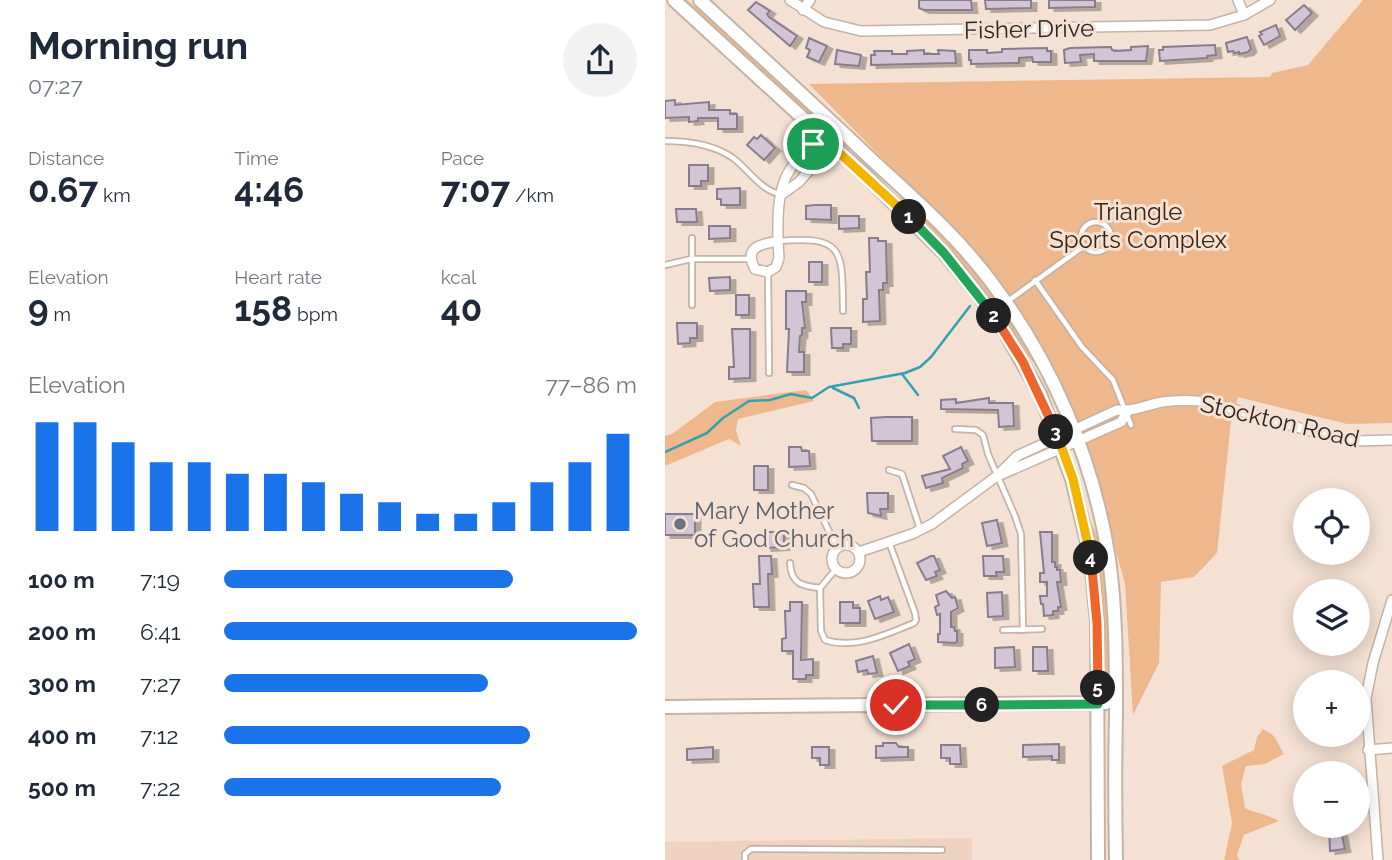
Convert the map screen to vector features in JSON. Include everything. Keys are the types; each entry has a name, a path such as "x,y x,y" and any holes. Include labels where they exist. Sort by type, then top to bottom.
{"street":[{"path":"674,0 929,236 977,293 1023,362 1058,436 1082,515 1091,559 1097,623 1098,860"},
{"path":"700,0 946,229 1006,302 1039,355 1076,435 1096,499 1108,558 1115,639 1116,860"},
{"name":"Fisher Drive","path":"790,0 824,22 861,31 1190,26 1219,23 1244,15 1270,0"},
{"path":"803,10 810,0"},
{"path":"1238,0 1244,15"},
{"path":"778,241 757,247 751,259 755,269 768,272 776,267 779,261 779,206 784,181 821,136 837,128"},
{"path":"782,194 799,182 831,145 837,128"},
{"name":"Stockton Road","path":"836,569 846,573 853,571 860,564 859,552 921,530 941,518 997,476 1017,456 1058,436 1076,435 1121,422 1128,411 1162,402 1208,402 1332,438 1355,441 1392,440"},
{"name":"Stockton Road","path":"997,476 1062,449 1076,435"},
{"path":"836,569 832,560 837,548 851,545 859,552"},
{"path":"1378,860 1366,698 1373,663 1392,600"},
{"path":"665,707 1116,703"},
{"path":"1368,750 1392,748"}],"lane":[{"path":"665,141 695,143 719,150 743,166 770,191 782,194"},
{"path":"1097,222 1110,229 1112,240 1103,252 1092,252 1084,246 1082,232 1088,224 1097,222"},
{"path":"692,238 692,305"},
{"path":"778,241 816,240 833,247 842,268 843,311"},
{"path":"1006,302 1084,246"},
{"path":"665,265 691,259 751,259"},
{"path":"768,272 769,373"},
{"path":"1035,280 1082,347 1113,380 1128,411 1131,425"},
{"path":"955,429 976,430 983,435 988,454 1021,534 1023,630"},
{"path":"889,470 902,474 921,530"},
{"path":"792,485 804,488 811,494 837,548"},
{"path":"836,569 820,588 822,634 828,642 871,639 913,623 916,620 915,613 889,541"},
{"path":"790,564 792,577 801,586 820,588"},
{"path":"1003,630 1042,629"},
{"path":"745,860 745,854 751,849 942,850"}],"shaded area":[{"path":"972,838 972,860 665,860 665,842"}],"green space":[{"path":"682,0 687,0 700,10 760,60 799,98 820,127"},
{"name":"Triangle Sports Complex","path":"1363,0 1392,0 1392,423 1347,424 1238,397 1231,422 1217,553 1194,577 1161,582 1159,663 1133,715 1125,584 1088,449 1018,307 947,224 809,84 1270,77 1272,73 1308,65"},
{"path":"842,147 885,187 925,215 968,261 1024,338 1053,394 1065,423 1040,369 1022,350 982,290 946,247"},
{"path":"806,390 814,401 738,419 736,431 741,446 729,439 665,466 665,436 672,434 715,402"},
{"path":"1071,454 1090,519 1103,551 1110,624 1110,677 1103,689 1095,555"},
{"path":"1263,729 1274,736 1284,754 1265,764 1246,766 1241,784 1245,808 1279,821 1244,835 1237,855 1239,860 1224,860 1232,823 1222,766 1254,750 1257,737"}],"building":[{"path":"919,0 971,0 972,10 924,10 919,8"},
{"path":"985,0 1031,0 1031,8 986,9"},
{"path":"1049,0 1095,0 1095,7 1049,8"},
{"path":"756,2 770,11 767,14 769,17 797,36 790,46 748,10"},
{"path":"1304,5 1312,13 1295,30 1286,20"},
{"path":"1276,25 1280,36 1264,45 1259,36 1262,34 1260,32"},
{"path":"1247,37 1251,49 1248,52 1228,52 1226,43"},
{"path":"809,38 827,46 819,62 807,57 810,50 806,48"},
{"path":"1215,45 1216,55 1207,58 1160,61 1159,50 1163,50 1163,47"},
{"path":"1148,46 1146,61 1094,61 1094,54 1080,55 1081,62 1065,63 1064,50 1070,48 1111,47 1115,51"},
{"path":"1047,48 1047,51 1051,51 1051,62 1033,62 1032,57 1019,58 1019,63 971,64 969,60 969,50 987,50 987,53 1002,52 1002,49"},
{"path":"837,50 861,55 859,66 835,64"},
{"path":"924,50 924,54 939,54 938,50 955,51 956,63 871,65 874,51 907,54 907,51"},
{"path":"675,100 675,105 709,102 709,110 730,110 730,114 737,114 737,129 718,129 718,118 698,118 698,121 689,122 689,117 665,118 665,101"},
{"path":"761,135 775,148 764,160 747,145 754,137 757,139"},
{"path":"689,165 708,165 708,181 701,181 701,186 689,186"},
{"path":"740,188 740,205 721,205 721,199 717,199 717,189"},
{"path":"831,205 831,220 806,219 806,206"},
{"path":"676,209 696,209 697,222 677,222"},
{"path":"839,216 859,216 859,228 839,229"},
{"path":"709,226 730,226 730,238 709,239"},
{"path":"869,238 886,241 887,283 883,283 883,290 879,290 880,321 863,322 863,299 867,299 866,272 870,272"},
{"path":"809,262 822,262 822,282 809,282"},
{"path":"730,277 730,290 710,291 709,278"},
{"path":"786,291 806,291 806,302 802,302 805,328 802,328 800,336 799,352 804,352 804,372 787,372 789,329 786,329"},
{"path":"736,295 749,295 749,315 736,315"},
{"path":"677,323 697,323 697,338 690,338 690,343 678,344"},
{"path":"831,328 851,328 851,344 843,344 843,348 832,348"},
{"path":"732,329 750,329 750,378 729,379 729,367 734,367"},
{"path":"989,398 989,403 1013,403 1014,426 999,427 998,410 941,409 941,400 956,399 956,403"},
{"path":"912,417 912,441 872,441 871,418"},
{"path":"789,447 801,447 802,451 809,451 810,466 789,467"},
{"path":"961,447 968,461 962,464 963,468 942,478 943,483 926,488 922,476 950,469 943,456"},
{"path":"754,466 768,466 768,490 754,490"},
{"path":"867,493 888,493 888,509 880,509 881,516 868,513"},
{"name":"Mary Mother of God Church","path":"665,514 695,514 695,535 665,535"},
{"path":"997,520 1002,543 987,546 982,523"},
{"path":"765,532 784,532 784,547 766,548"},
{"path":"1040,532 1052,532 1052,562 1055,562 1057,570 1060,570 1061,582 1057,582 1061,607 1058,607 1058,611 1053,611 1053,615 1044,616 1040,596 1047,596 1047,582 1040,582 1040,573 1044,573"},
{"path":"759,556 771,556 772,574 768,574 769,607 754,607 753,584 760,584"},
{"path":"934,556 940,570 935,572 937,576 926,580 917,563"},
{"path":"983,556 1003,556 1004,572 996,572 997,576 984,576"},
{"path":"946,591 952,598 955,597 958,608 951,612 951,627 957,631 955,643 938,642 940,614 937,615 935,607 939,605 936,595"},
{"path":"1002,592 1003,616 988,617 987,593"},
{"path":"880,596 881,600 888,597 894,612 875,619 868,601"},
{"path":"790,602 802,602 801,660 813,659 813,675 806,675 806,679 793,679 793,651 782,651 782,639 786,638 785,611 790,611"},
{"path":"840,602 853,602 853,608 860,608 860,623 840,623"},
{"path":"909,644 915,659 908,662 910,666 898,671 890,653"},
{"path":"1014,647 1015,667 995,668 995,648"},
{"path":"1033,647 1047,647 1048,671 1033,671"},
{"path":"873,656 877,673 868,674 867,670 858,672 856,661"},
{"path":"883,743 908,747 908,757 876,758 876,746 883,746"},
{"path":"1059,744 1059,760 1052,760 1052,756 1023,757 1023,745"},
{"path":"941,745 960,745 961,764 950,764 950,758 941,758"},
{"path":"713,747 713,759 687,760 687,749"},
{"path":"812,747 829,747 829,765 820,765 820,758 812,758"},
{"path":"1329,838 1343,838 1345,849 1330,851"}],"waterway":[{"path":"665,452 707,433 723,418 749,401 770,400 791,394 812,398 829,387 905,373 920,367 931,357 970,306"},
{"path":"902,374 918,395"},
{"path":"833,388 854,398 859,408"}],"place":[{"name":"Mary Mother of God Church","path":"680,524"}],"route":[{"path":"813,144 821,136 929,236 977,293 1006,334 1040,394 1058,436 1073,479 1091,559 1097,623 1098,704 896,705"}]}
